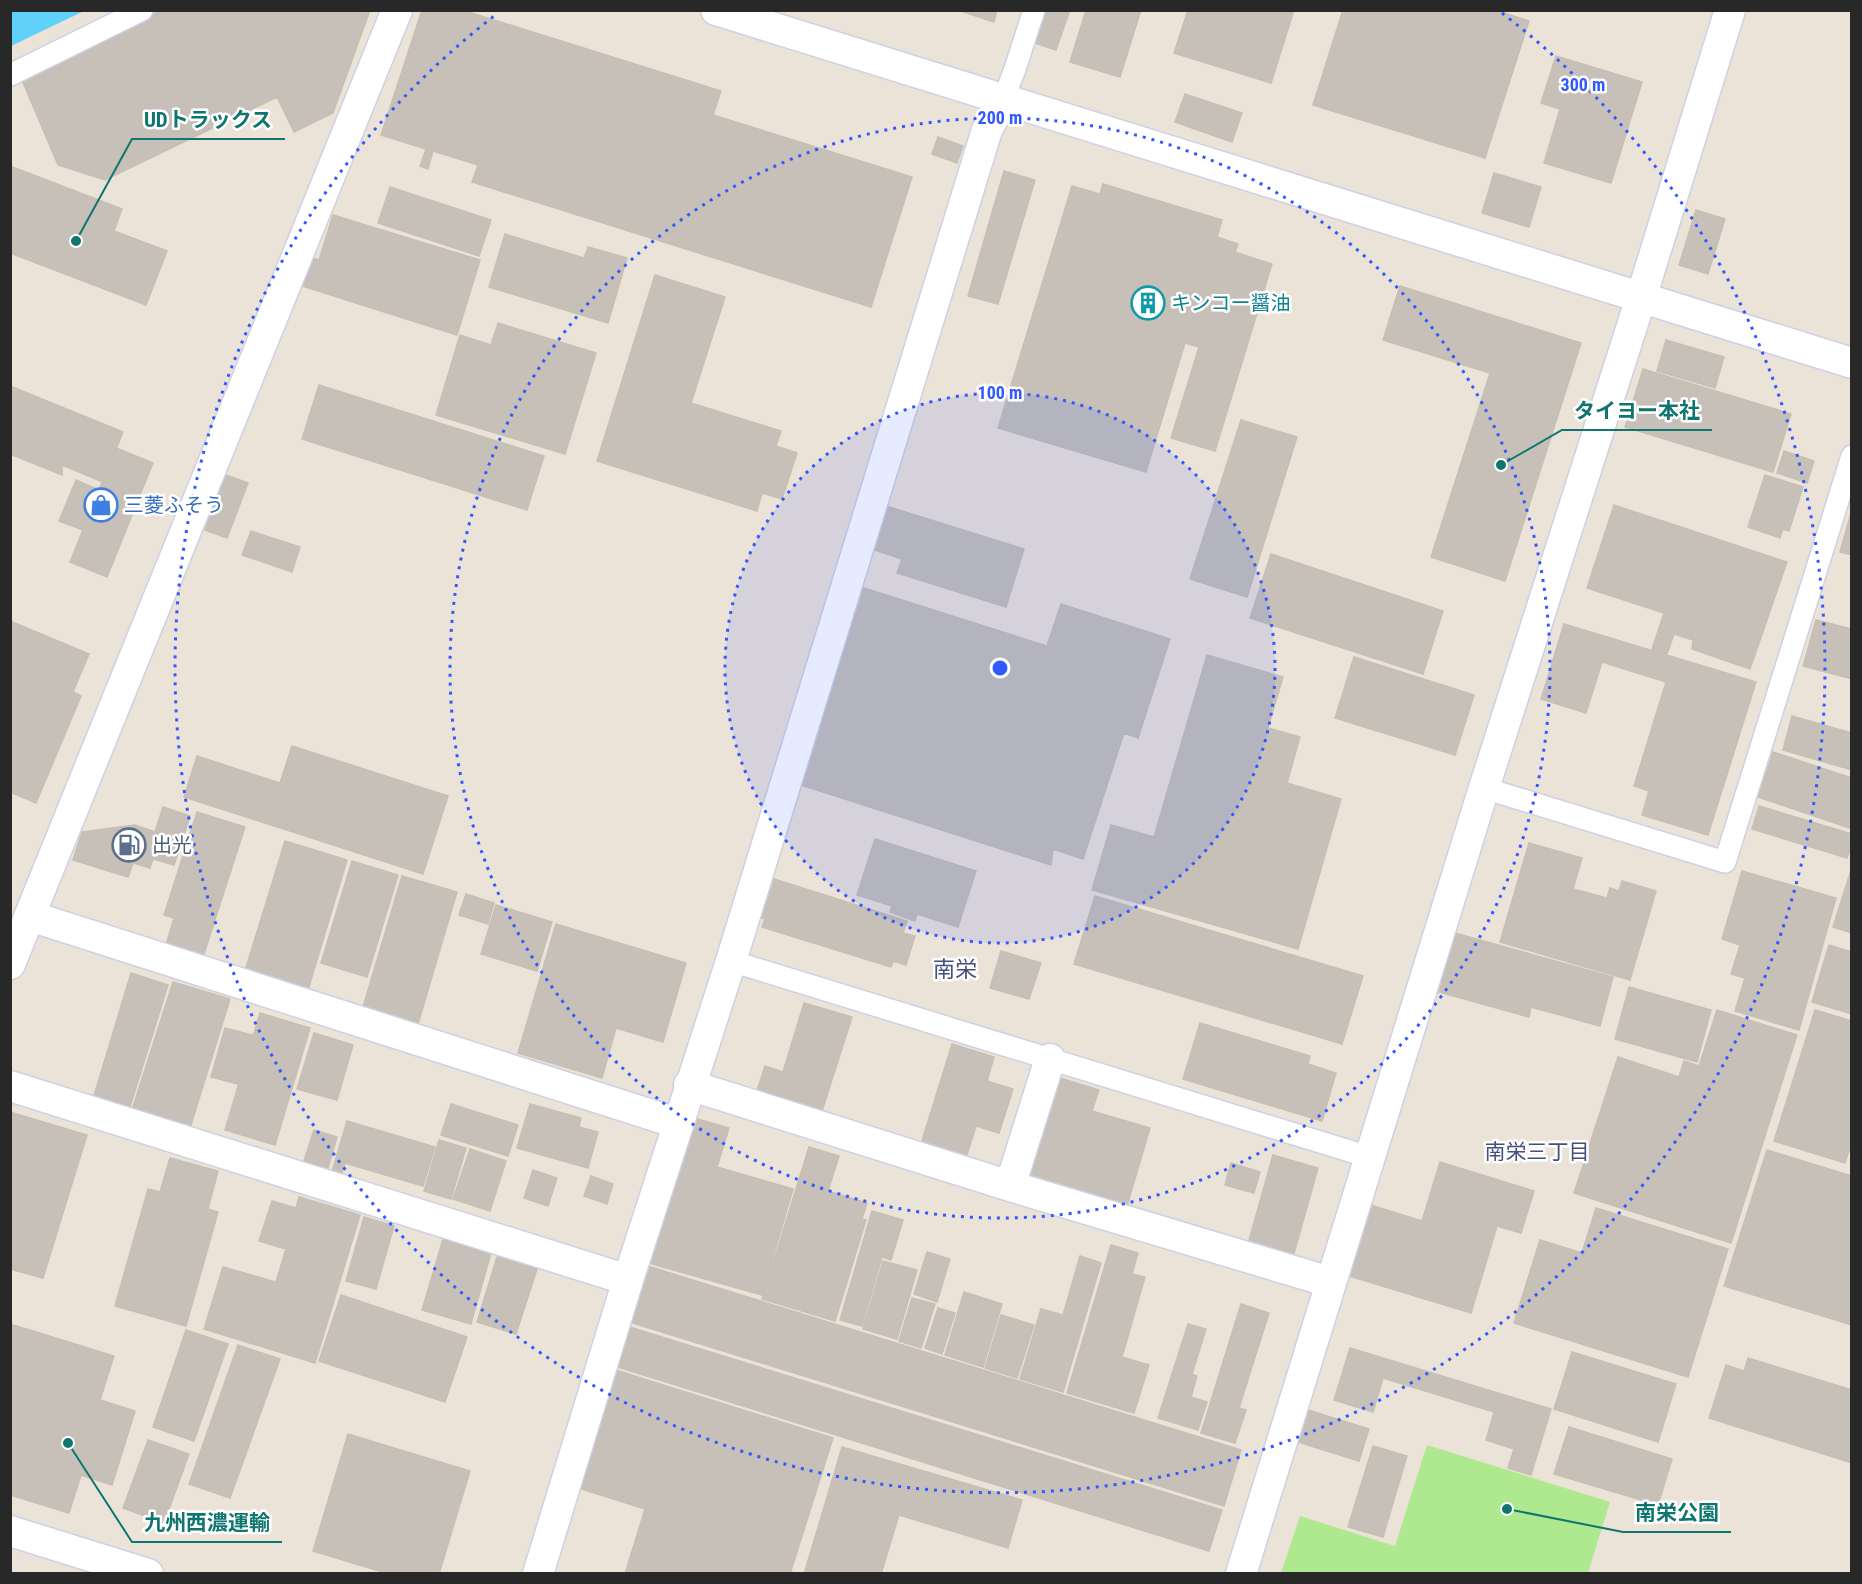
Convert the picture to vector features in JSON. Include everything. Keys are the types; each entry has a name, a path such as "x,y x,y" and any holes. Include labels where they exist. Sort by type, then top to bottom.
{"street":[{"path":"10,75 142,10"},
{"path":"10,964 26,902 397,10"},
{"path":"716,10 1851,363"},
{"path":"538,1574 987,130 1003,100 1034,10"},
{"path":"1241,1574 1484,788 1641,298 1730,10"},
{"path":"1484,788 1725,862 1851,456"},
{"path":"26,902 677,1123"},
{"path":"730,961 1369,1157"},
{"path":"1010,1186 1050,1059"},
{"path":"689,1084 1010,1186 1330,1282"},
{"path":"10,1086 628,1280"},
{"path":"10,1531 148,1574"}],"green space":[{"path":"1427,1445 1610,1502 1588,1573 1281,1573 1300,1516 1395,1546"}],"water":[{"path":"11,10 84,10 84,11 11,46"}],"building":[{"path":"162,10 370,10 333,113 294,132 277,97 105,180 58,165 22,80"},
{"path":"422,10 462,10 721,91 713,115 912,177 871,307 472,182 478,165 433,151 428,169 420,166 426,149 381,135"},
{"path":"958,10 997,10 994,22"},
{"path":"1046,10 1070,10 1056,50 1035,43"},
{"path":"1086,10 1141,10 1120,77 1070,62"},
{"path":"1188,10 1294,10 1271,83 1174,53"},
{"path":"1343,10 1495,10 1529,21 1485,158 1313,105"},
{"path":"1556,56 1642,82 1611,183 1544,163 1560,109 1541,103"},
{"path":"1185,94 1242,113 1232,142 1175,122"},
{"path":"938,137 963,146 957,163 932,154"},
{"path":"10,166 122,209 114,231 167,251 146,305 10,253"},
{"path":"1004,171 1035,180 998,304 968,296"},
{"path":"1494,173 1541,187 1529,227 1482,213"},
{"name":"キンコー醤油","path":"1103,184 1222,220 1217,237 1238,244 1235,252 1272,264 1215,451 1171,438 1199,347 1185,343 1146,472 998,428 1072,186 1100,194"},
{"path":"390,187 491,220 479,256 378,223"},
{"path":"1696,210 1725,219 1708,274 1679,265"},
{"path":"333,215 480,260 457,335 299,285 308,257 319,260"},
{"path":"505,234 584,258 588,247 627,258 608,323 489,287"},
{"path":"655,275 725,297 691,403 781,431 776,446 797,453 782,499 762,493 757,511 597,461"},
{"path":"1400,286 1581,343 1505,581 1431,557 1490,373 1383,340"},
{"path":"498,323 596,353 565,454 436,415 460,335 491,345"},
{"path":"1666,340 1724,357 1715,388 1657,371"},
{"path":"1643,369 1791,414 1773,472 1625,427"},
{"path":"319,385 544,456 527,510 302,439"},
{"path":"10,386 123,432 103,482 62,465 62,475 10,454"},
{"path":"1241,420 1297,437 1247,597 1190,579"},
{"name":"三菱ふそう","path":"116,448 153,463 107,577 70,562 83,530 59,521 76,480 99,490"},
{"path":"1784,451 1814,461 1807,483 1777,473"},
{"path":"226,475 248,483 227,538 205,530"},
{"path":"1765,475 1797,485 1780,538 1748,527"},
{"path":"1797,485 1803,487 1789,531 1783,529"},
{"path":"883,505 1024,549 1006,607 897,573 902,559 869,548"},
{"path":"1614,505 1787,562 1750,669 1692,649 1693,640 1674,634 1667,654 1652,649 1664,613 1587,588"},
{"path":"1852,513 1852,555 1840,552"},
{"path":"251,531 300,547 292,572 242,555"},
{"path":"1271,554 1443,611 1423,674 1250,618"},
{"path":"864,588 1047,646 1061,604 1170,639 1138,738 1124,733 1083,859 1053,849 1051,865 801,785"},
{"path":"1816,620 1852,629 1852,679 1803,666"},
{"path":"10,621 89,654 73,692 81,696 36,803 10,792"},
{"path":"1564,624 1756,682 1708,835 1642,815 1649,791 1634,786 1666,682 1602,662 1586,713 1541,699"},
{"path":"1207,655 1283,677 1268,728 1300,737 1287,783 1341,799 1298,949 1092,890 1111,825 1154,837"},
{"path":"1354,657 1474,695 1455,755 1335,718"},
{"path":"1792,716 1852,733 1852,770 1783,750"},
{"path":"292,746 448,796 423,874 184,797 197,756 280,783"},
{"path":"1773,752 1852,778 1852,829 1758,797"},
{"path":"1759,806 1852,834 1852,844 1847,858 1752,829"},
{"name":"出光","path":"163,807 190,816 174,865 153,859 150,868 133,863 128,877 73,860 82,832 135,825 155,832"},
{"path":"197,812 245,827 202,960 165,948 174,918 164,915"},
{"path":"875,839 976,871 958,927 917,914 915,921 890,912 892,906 857,895"},
{"path":"285,841 347,860 308,990 245,971"},
{"path":"1529,843 1582,858 1573,889 1607,898 1610,888 1619,891 1622,881 1656,891 1630,980 1500,942"},
{"path":"352,861 398,875 367,977 321,963"},
{"path":"1852,867 1852,933 1833,927"},
{"path":"1742,871 1836,898 1799,1030 1735,1011 1745,978 1731,974 1740,945 1722,939"},
{"path":"402,876 457,892 418,1024 363,1007"},
{"path":"774,879 907,921 903,933 915,936 906,965 893,961 891,967 762,927 765,919 748,914 758,884 772,888"},
{"path":"466,894 494,903 488,924 459,915"},
{"path":"1095,896 1363,976 1342,1044 1074,964"},
{"path":"496,905 552,922 537,971 481,954"},
{"path":"556,924 686,963 663,1042 616,1028 602,1078 518,1053"},
{"path":"1455,933 1613,977 1600,1026 1531,1007 1529,1017 1439,992"},
{"path":"1829,945 1852,952 1852,1014 1812,1002"},
{"path":"1001,951 1041,963 1029,999 990,988"},
{"path":"131,973 168,985 129,1110 93,1099"},
{"path":"173,982 230,999 190,1128 132,1110"},
{"path":"1629,987 1711,1010 1697,1062 1615,1039"},
{"path":"804,1003 852,1017 821,1114 756,1094 765,1066 783,1072"},
{"path":"1717,1010 1797,1035 1731,1243 1574,1193 1618,1057 1679,1077 1684,1061 1699,1066"},
{"path":"1815,1010 1852,1021 1852,1141 1845,1163 1774,1141"},
{"path":"260,1013 310,1028 275,1145 225,1130"},
{"path":"1200,1023 1310,1056 1308,1064 1336,1073 1322,1121 1183,1079"},
{"path":"225,1028 252,1035 238,1084 211,1077"},
{"path":"314,1033 353,1045 337,1100 297,1089"},
{"path":"952,1044 994,1057 987,1081 1013,1089 999,1133 976,1126 966,1158 921,1144"},
{"path":"1047,1074 1099,1090 1092,1111 1150,1128 1127,1206 1028,1177"},
{"path":"451,1104 518,1125 508,1156 441,1135"},
{"path":"530,1104 581,1118 579,1127 598,1132 588,1168 517,1148"},
{"path":"10,1112 87,1135 43,1278 10,1269"},
{"path":"687,1116 729,1128 717,1167 793,1189 762,1295 645,1262"},
{"path":"347,1121 435,1147 423,1186 345,1163 341,1175 332,1172"},
{"path":"314,1130 337,1137 328,1168 304,1161"},
{"path":"439,1140 466,1148 451,1199 424,1191"},
{"path":"809,1147 839,1156 828,1191 867,1203 862,1219 866,1220 835,1321 762,1299"},
{"path":"470,1149 506,1161 490,1211 453,1199"},
{"path":"1767,1150 1852,1176 1852,1325 1724,1286"},
{"path":"1273,1155 1318,1168 1293,1257 1248,1244"},
{"path":"170,1158 218,1171 208,1209 218,1212 186,1326 115,1306 148,1189 160,1192"},
{"path":"1440,1162 1534,1191 1521,1233 1497,1226 1471,1313 1346,1275 1367,1204 1422,1221"},
{"path":"1231,1163 1260,1172 1254,1193 1225,1185"},
{"path":"533,1170 557,1178 548,1206 524,1198"},
{"path":"591,1176 613,1184 607,1204 584,1196"},
{"path":"299,1197 360,1215 315,1363 204,1329 223,1267 276,1282 286,1249 259,1241 272,1201 296,1208"},
{"path":"1596,1208 1728,1249 1688,1377 1514,1323 1540,1240 1582,1253"},
{"path":"872,1211 903,1220 891,1260 882,1257 862,1326 840,1320"},
{"path":"364,1217 394,1226 376,1289 346,1281"},
{"path":"443,1239 491,1253 471,1324 422,1310"},
{"path":"1111,1245 1138,1253 1132,1274 1145,1277 1122,1357 1149,1365 1134,1413 1067,1393"},
{"path":"927,1252 950,1259 937,1302 914,1294"},
{"path":"1080,1256 1101,1263 1063,1392 1020,1379 1041,1309 1063,1315"},
{"path":"497,1257 537,1269 516,1334 477,1322"},
{"path":"883,1261 917,1270 897,1339 863,1329"},
{"path":"641,1264 1241,1450 1224,1506 623,1320"},
{"path":"964,1292 1002,1304 983,1367 945,1355"},
{"path":"341,1295 467,1337 445,1402 319,1361"},
{"path":"912,1298 935,1304 921,1348 899,1341"},
{"path":"1241,1304 1269,1313 1239,1408 1246,1410 1235,1443 1201,1433"},
{"path":"938,1308 955,1313 942,1354 925,1348"},
{"path":"1001,1315 1034,1325 1017,1378 985,1368"},
{"path":"10,1324 114,1356 100,1400 135,1411 112,1485 81,1475 69,1513 10,1495"},
{"path":"1188,1324 1206,1329 1192,1374 1197,1376 1191,1397 1207,1402 1198,1430 1158,1418"},
{"path":"623,1325 1222,1510 1209,1551 611,1365"},
{"path":"186,1330 228,1344 194,1441 153,1427"},
{"path":"238,1345 280,1359 230,1498 189,1484"},
{"path":"1350,1348 1551,1409 1531,1475 1508,1468 1514,1449 1486,1440 1494,1412 1383,1378 1373,1412 1334,1400"},
{"path":"1572,1352 1676,1384 1658,1442 1554,1409"},
{"path":"1748,1358 1852,1390 1852,1463 1709,1418 1726,1365 1744,1371"},
{"path":"609,1368 833,1438 790,1574 625,1574 645,1509 572,1486"},
{"path":"1308,1410 1369,1429 1359,1461 1298,1442"},
{"path":"1569,1427 1672,1459 1658,1505 1554,1474"},
{"path":"348,1434 470,1471 439,1574 389,1574 313,1551"},
{"path":"148,1440 189,1454 164,1523 123,1508"},
{"path":"1373,1446 1407,1456 1383,1537 1348,1527"},
{"path":"842,1447 1022,1500 1008,1548 899,1515 881,1574 804,1574"}],"place":[{"name":"UDトラックス","path":"76,241"},
{"name":"キンコー醤油","path":"1148,303"},
{"name":"タイヨー本社","path":"1501,465"},
{"name":"三菱ふそう","path":"101,505"},
{"name":"出光","path":"129,845"},
{"name":"九州西濃運輸","path":"68,1443"},
{"name":"南栄公園","path":"1507,1509"}],"district":[{"name":"南栄","path":"955,969"},
{"name":"南栄三丁目","path":"1537,1152"}]}
